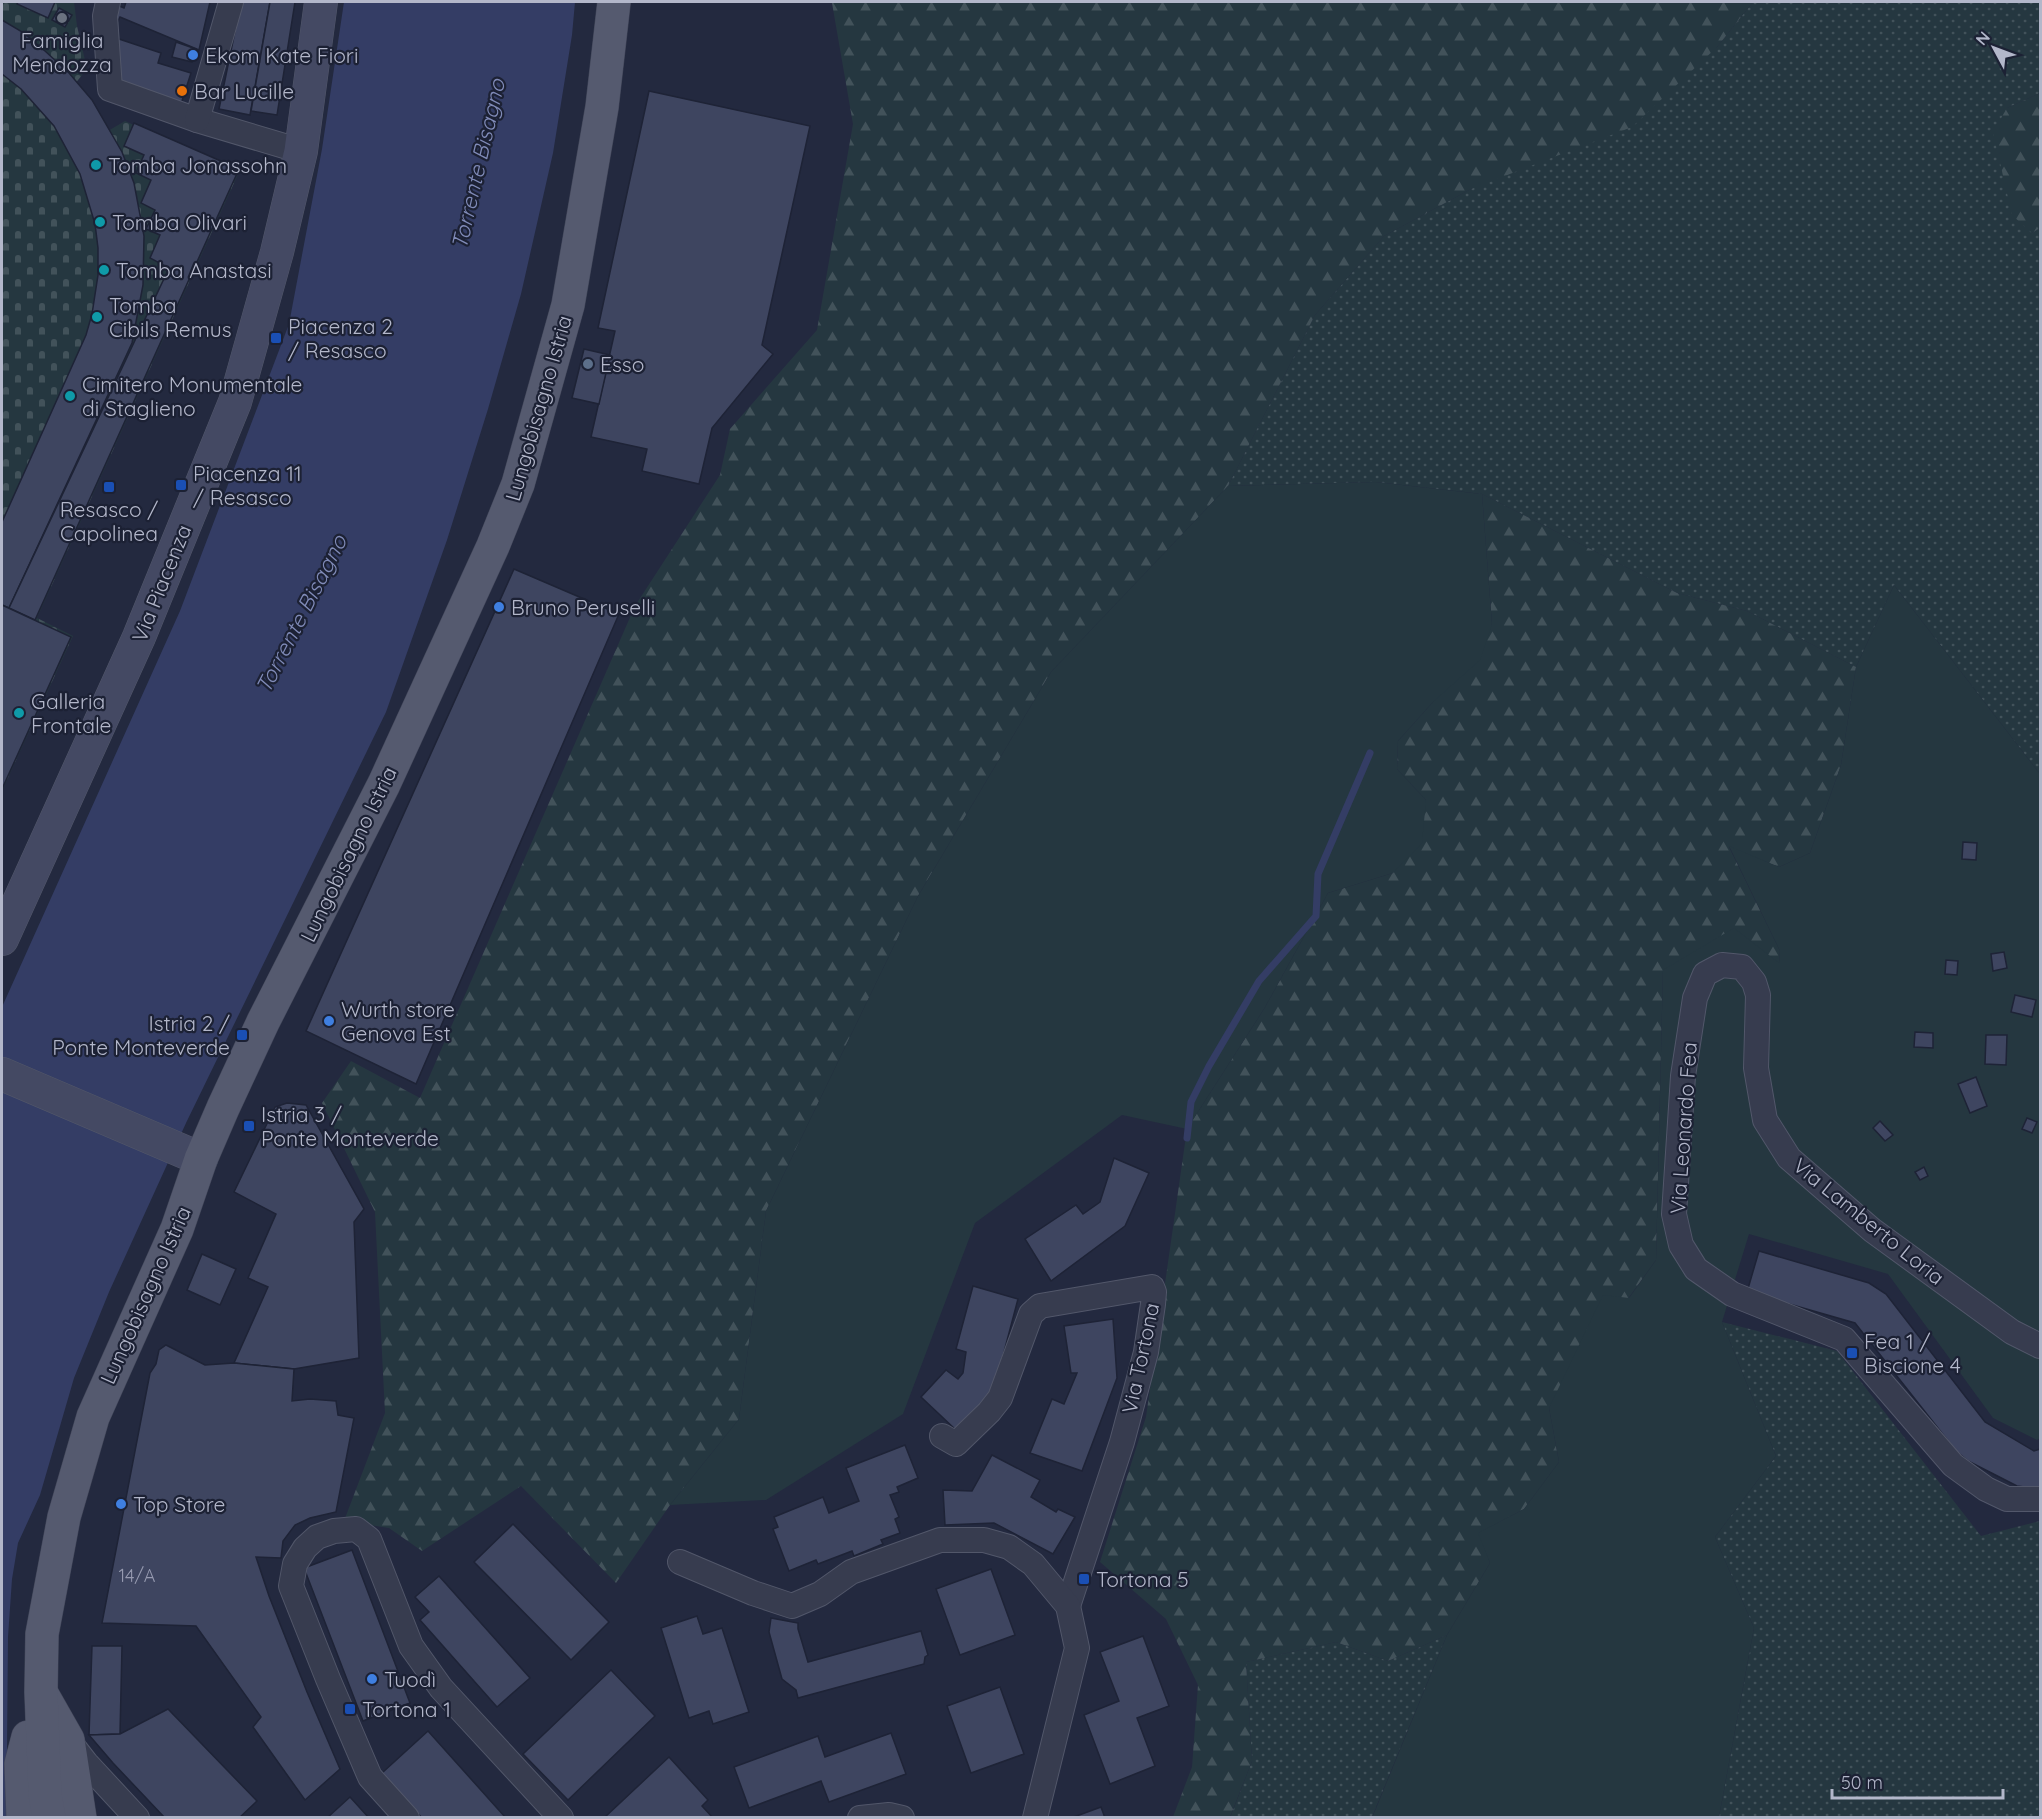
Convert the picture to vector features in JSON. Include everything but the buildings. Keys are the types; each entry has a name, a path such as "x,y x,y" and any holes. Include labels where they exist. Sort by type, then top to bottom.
{"main road":[{"name":"Via Piacenza","path":"2,939 139,638 235,402 277,252 301,151 321,2"},
{"name":"Lungobisagno Istria","path":"49,1818 45,1794 41,1692 42,1634 64,1517 93,1417 113,1367 177,1229 190,1155 223,1108 263,1023 384,784 493,546 518,484 568,305 602,107 614,2"},
{"path":"177,1229 228,1134 257,1051 263,1023"},
{"path":"2,1074 190,1155"},
{"path":"41,1692 68,1740 80,1818"},
{"path":"23,1818 21,1764 41,1692"}],"street":[{"path":"108,2 105,16 102,84 197,120 301,151"},
{"path":"197,120 231,2"},
{"name":"Via Leonardo Fea","path":"1755,982 1742,967 1722,965 1705,975 1695,998 1683,1076 1674,1214 1682,1245 1696,1269 1732,1294 1844,1339 1953,1465 1986,1489 2007,1498 2040,1499"},
{"name":"Via Lamberto Loria","path":"1755,982 1758,995 1756,1068 1765,1120 1789,1158 1872,1230 2012,1332 2040,1346"},
{"name":"Via Tortona","path":"942,1436 956,1444 1000,1398 1031,1314 1040,1306 1152,1287 1153,1304 1146,1352 1122,1443 1068,1606"},
{"path":"407,1818 370,1777 291,1586 295,1564 305,1548 317,1537 334,1531 356,1529 369,1539 411,1646 441,1688 561,1818"},
{"path":"680,1562 753,1593 792,1606 820,1594 851,1572 940,1540 984,1540 1009,1547 1033,1564 1068,1606 1077,1648 1035,1818"},
{"path":"68,1740 137,1818"},
{"path":"860,1818 889,1815 902,1818"}],"green space":[{"name":"Cimitero Monumentale di Staglieno","path":"2,2 74,2 87,69 74,85 108,131 125,121 239,172 37,618 73,636 2,791"},
{"path":"1753,2 2040,2 2040,93 2007,108 2032,233 2040,228 2040,774 1894,585 1856,667 1747,611 1677,593 1482,494 1376,482 1228,486 1315,315 1384,236 1471,189 1717,47"},
{"path":"1753,2 1717,47 1632,127 1471,189 1384,236 1315,315 1228,486 1051,672 918,896 766,1211 739,1419 670,1505 616,1583 521,1486 422,1551 389,1528 344,1521 385,1413 375,1212 322,1103 351,1061 420,1098 635,606 720,475 730,429 817,330 853,124 832,3"},
{"path":"2040,93 2040,228 2032,233 2012,215 1993,132 2007,108"},
{"path":"1376,482 1482,494 1492,624 1480,660 1433,702 1398,741 1397,769 1426,800 1422,843 1393,873 1328,893 1264,1009 1187,1129 1122,1115 975,1223 903,1414 766,1500 670,1505 739,1419 766,1211 918,896 1051,672 1228,486"},
{"path":"1482,494 1677,593 1747,611 1856,667 1841,765 1810,853 1779,867 1729,847 1780,951 1779,964 1663,970 1656,1260 1549,1408 1559,1462 1524,1509 1479,1533 1490,1563 1447,1635 1388,1661 1336,1642 1246,1662 1252,1761 1230,1817 1173,1817 1192,1767 1198,1685 1166,1619 1100,1562 1146,1417 1187,1129 1264,1009 1328,893 1393,873 1426,800 1397,769 1398,741 1433,702 1492,624"},
{"path":"1894,585 2040,774 2040,1438 2037,1440 1993,1418 1888,1274 1749,1234 1722,1322 1776,1456 1715,1537 1754,1628 1719,1817 1372,1818 1447,1635 1490,1563 1478,1533 1524,1509 1559,1462 1549,1408 1603,1295 1629,1298 1656,1260 1663,970 1734,928 1779,963 1780,951 1729,846 1779,867 1810,853 1841,765 1856,667"},
{"path":"1722,1322 1837,1351 1981,1536 2040,1521 2040,1817 1719,1817 1754,1628 1715,1537 1776,1456"},
{"path":"1447,1635 1372,1817 1230,1818 1252,1761 1246,1662 1336,1642 1388,1661"}],"water":[{"name":"Torrente Bisagno","path":"344,2 575,2 553,153 521,294 488,409 447,540 386,712 186,1123 109,1292 74,1378 40,1495 18,1543 12,1579 8,1637 7,1748 12,1817 2,1818 2,1007 180,611 289,324 322,149"}],"waterway":[{"path":"1187,1138 1191,1102 1209,1066 1259,981 1316,916 1318,874 1370,753"}],"place":[{"name":"Famiglia Mendozza","path":"62,18"},
{"name":"Ekom Kate Fiori","path":"193,55"},
{"name":"Bar Lucille","path":"182,91"},
{"name":"Tomba Jonassohn","path":"96,165"},
{"name":"Tomba Olivari","path":"100,222"},
{"name":"Tomba Anastasi","path":"104,270"},
{"name":"Tomba Cibils Remus","path":"97,317"},
{"name":"Piacenza 2 / Resasco","path":"276,338"},
{"name":"Esso","path":"588,364"},
{"name":"Cimitero Monumentale di Staglieno","path":"70,396"},
{"name":"Piacenza 11 / Resasco","path":"181,485"},
{"name":"Resasco / Capolinea","path":"109,487"},
{"name":"Bruno Peruselli","path":"499,607"},
{"name":"Galleria Frontale","path":"19,713"},
{"name":"Wurth store Genova Est","path":"329,1021"},
{"name":"Istria 2 / Ponte Monteverde","path":"242,1035"},
{"name":"Istria 3 / Ponte Monteverde","path":"249,1126"},
{"name":"Fea 1 / Biscione 4","path":"1852,1353"},
{"name":"Top Store","path":"121,1504"},
{"name":"Tortona 5","path":"1084,1579"},
{"name":"Tuodì","path":"372,1679"},
{"name":"Tortona 1","path":"350,1709"}]}
